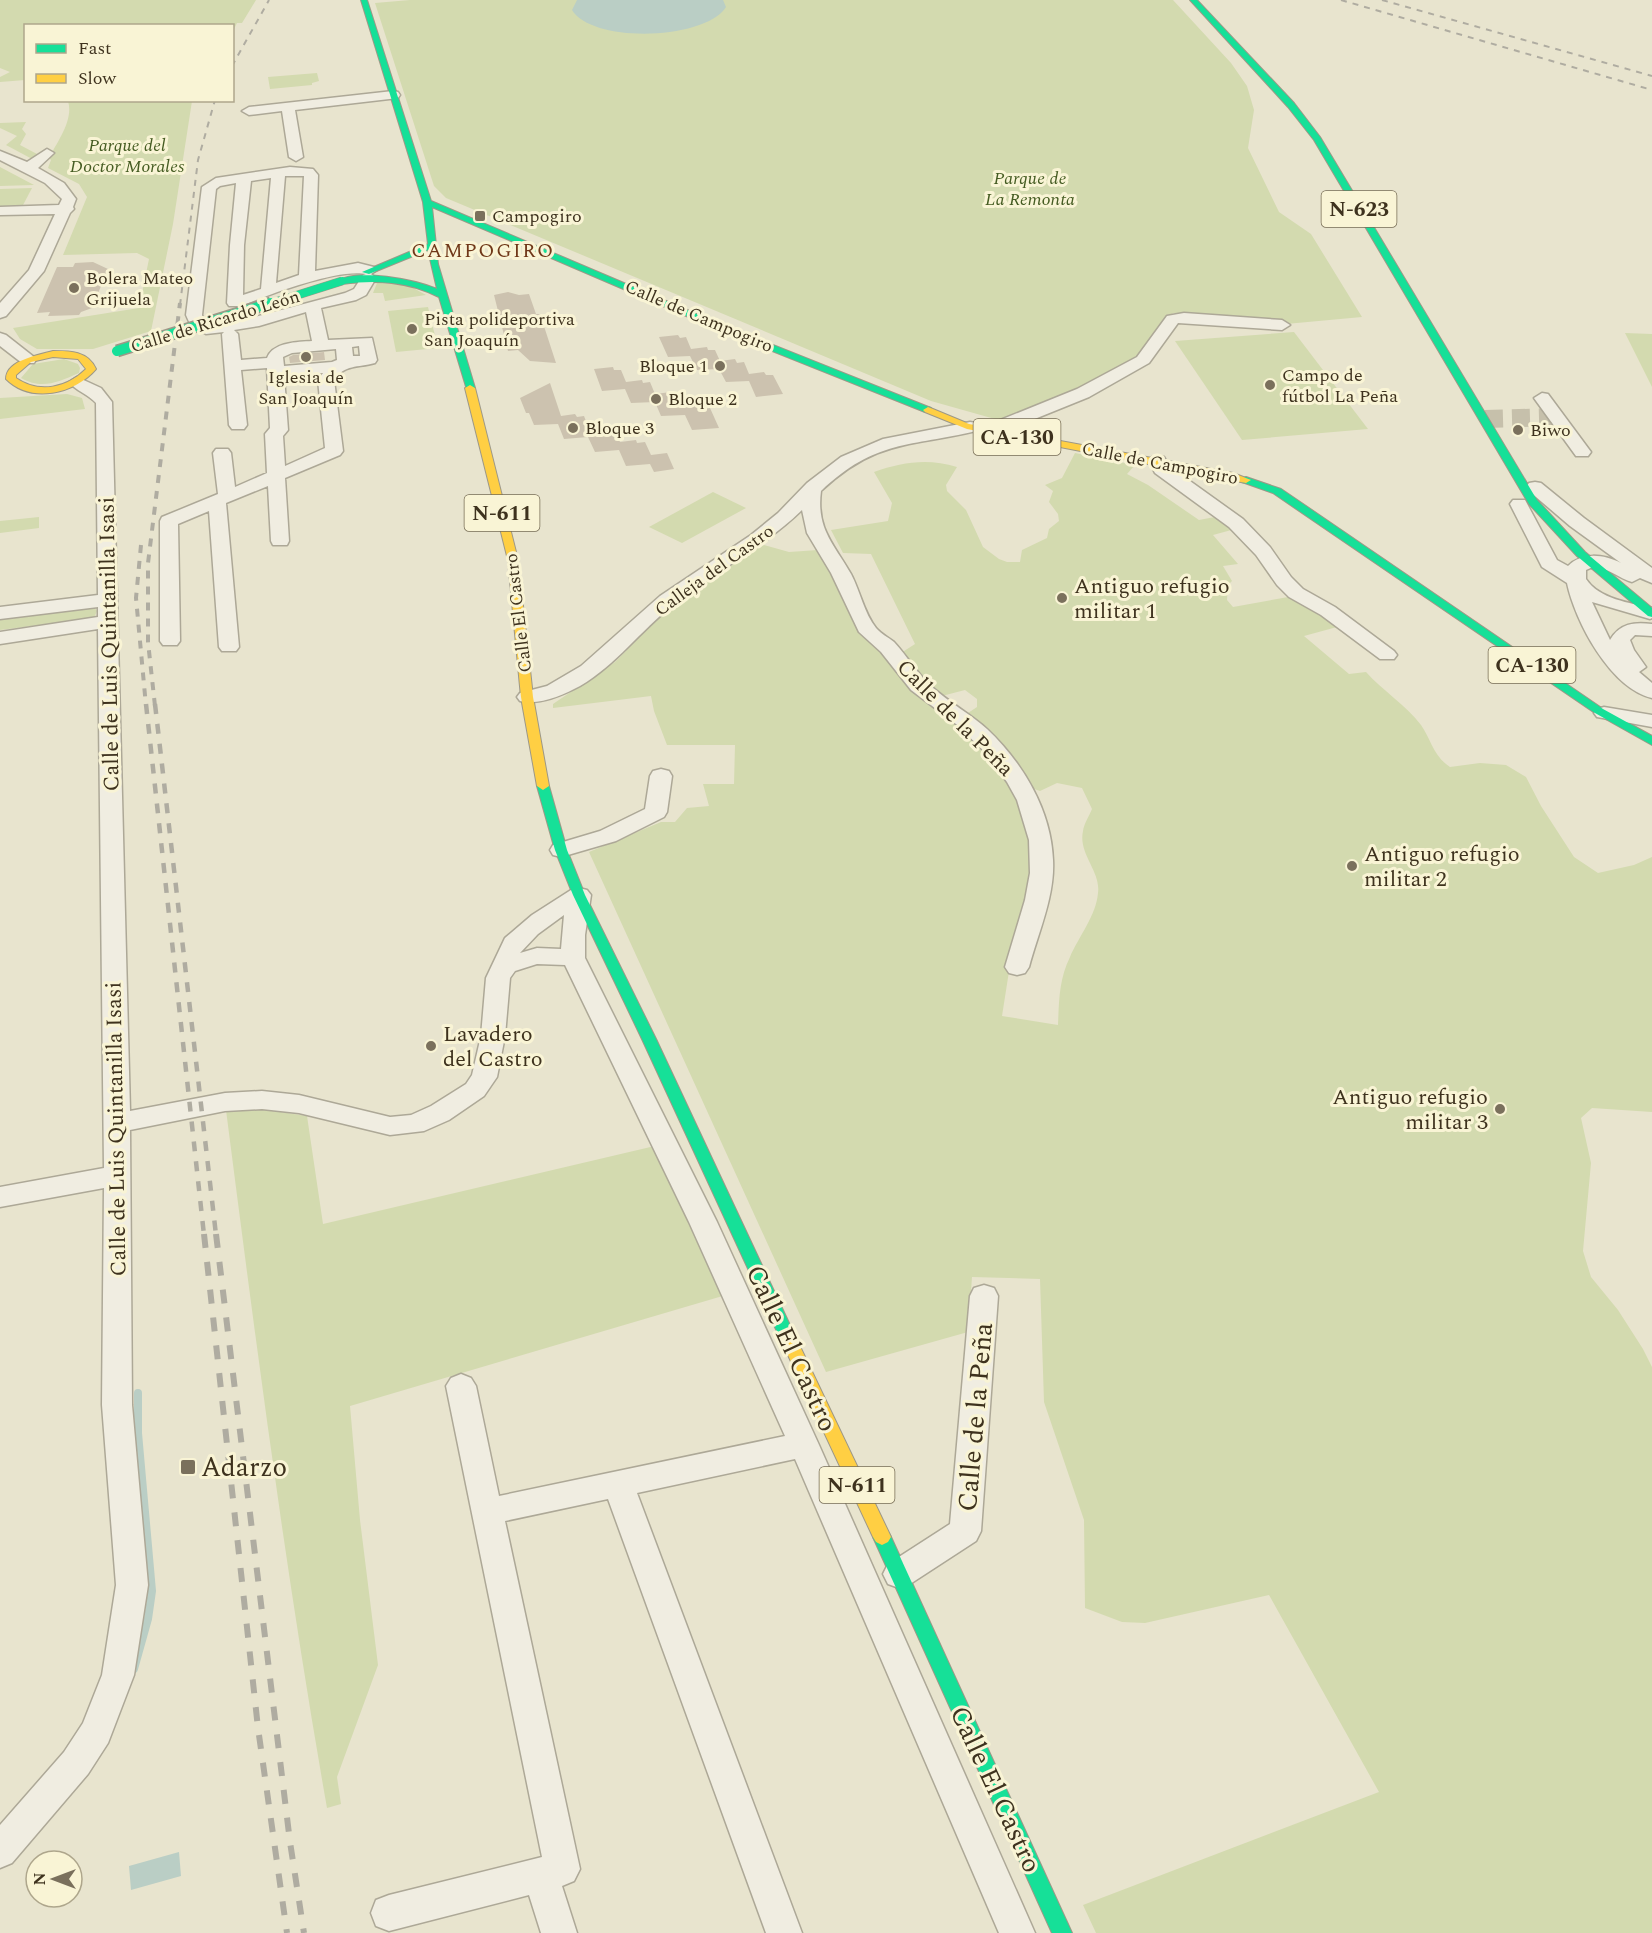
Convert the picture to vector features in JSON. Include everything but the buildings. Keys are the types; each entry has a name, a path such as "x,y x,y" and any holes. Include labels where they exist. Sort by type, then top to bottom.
{"main road":[{"name":"N-611","path":"364,0 427,202"},
{"name":"N-623","path":"1193,0 1291,105 1317,139 1497,439 1520,483 1539,509 1588,561"},
{"name":"Calle de Campogiro","path":"427,202 715,325 970,427 1233,476 1277,491 1605,717 1652,755"},
{"name":"Calle El Castro","path":"427,202 434,261 475,406 513,560 527,697 541,778 561,850 579,895 649,1039 703,1159 899,1574 1062,1933"},
{"name":"Calle de Campogiro","path":"430,241 446,226 476,223"},
{"name":"Calle de Ricardo León","path":"103,356 368,274 406,258 430,241"},
{"name":"Calle de Ricardo León","path":"406,258 434,261"},
{"name":"Calle de Ricardo León","path":"368,274 417,269 434,261"},
{"name":"Calle de Ricardo León","path":"368,274 414,280 444,296"},
{"path":"14,383 11,374 28,360 64,354 83,357 103,356"},
{"path":"0,387 14,383 37,390 58,388 77,382 103,356"},
{"name":"N-623","path":"1497,439 1535,488"},
{"path":"1641,582 1651,619"}],"street":[{"path":"249,111 393,95"},
{"path":"288,106 296,156"},
{"path":"25,168 37,163 47,153"},
{"path":"0,155 51,181 68,194 69,199 67,209 36,271 6,300 0,313"},
{"path":"268,292 237,245 209,187 216,182 305,170 311,175 307,234 308,279"},
{"path":"278,173 195,318 216,320 218,324 212,327 253,323 313,305 350,297 360,292 368,274"},
{"path":"234,303 244,178"},
{"path":"33,210 51,181"},
{"path":"0,211 67,209"},
{"path":"237,245 307,234"},
{"name":"Calle de Ricardo León","path":"195,318 341,268 362,267 368,274"},
{"path":"313,305 321,346"},
{"path":"989,431 1091,389 1143,360 1173,320 1184,318 1282,325"},
{"path":"231,334 238,425"},
{"path":"0,338 28,360"},
{"path":"233,366 275,367 340,364 369,360 366,341 279,352 275,367 279,430 274,434 280,541"},
{"path":"170,641 169,521 334,451 326,380 340,364 343,343"},
{"name":"Calle de Luis Quintanilla Isasi","path":"0,1851 76,1763 96,1732 118,1675 132,1585 117,1405 117,1123 104,402 95,392 77,382"},
{"path":"1542,398 1582,452"},
{"name":"Calleja del Castro","path":"527,697 557,690 599,665 666,601 781,521 813,487 838,466 865,451 917,436 970,427"},
{"path":"222,453 229,647"},
{"path":"1158,461 1161,469 1236,523 1263,550 1284,581 1296,593 1328,611 1387,655"},
{"name":"Calle de la Peña","path":"813,487 809,507 812,528 841,573 862,622 886,645 921,689 964,721 1011,766 1027,795 1039,841 1042,861 1041,880 1017,967"},
{"path":"1535,488 1641,582"},
{"path":"1519,504 1549,563 1605,602 1651,619"},
{"path":"1641,582 1606,563 1588,561 1576,568 1578,597 1611,657 1637,682 1652,692"},
{"path":"1591,593 1641,582"},
{"path":"0,613 106,611"},
{"path":"0,638 106,611"},
{"path":"1651,619 1623,633 1620,640 1632,664 1652,679"},
{"path":"1605,717 1650,733"},
{"path":"561,850 608,836 656,812 661,776"},
{"path":"117,1123 225,1102 262,1100 299,1104 390,1126 415,1124 440,1113 475,1090 484,1077 493,1036 498,978 506,965 509,951 519,939 546,917 579,895"},
{"name":"Calle El Castro","path":"579,895 573,935 573,958 703,1222 804,1445 1017,1933"},
{"path":"506,965 537,956 573,958"},
{"path":"0,1197 117,1176"},
{"name":"Calle de la Peña","path":"899,1574 965,1531 984,1296"},
{"path":"461,1386 487,1512 551,1872 559,1933"},
{"name":"Calle El Castro","path":"487,1512 804,1445"},
{"path":"618,1484 784,1933"},
{"path":"389,1913 551,1872"}],"green space":[{"path":"0,0 256,0 242,23 237,23 234,29 234,24 24,24 24,80 0,82 0,77 10,72 0,68"},
{"name":"Parque de La Remonta","path":"410,0 1173,0 1231,63 1247,86 1254,110 1248,148 1279,212 1311,234 1362,317 1286,324 1173,313 1138,359 1092,385 1002,421 931,401 446,198 434,186 375,3"},
{"path":"317,73 319,81 312,85 270,89 268,77"},
{"name":"Parque del Doctor Morales","path":"68,102 192,102 173,224 151,331 93,349 37,349 20,339 13,328 139,308 149,259 137,253 63,255 87,197 79,184 48,168 51,160 49,158 67,123"},
{"path":"26,122 22,129 26,134 20,145 37,154 43,154 34,160 6,145 17,136 0,128 0,123"},
{"path":"0,167 34,185 0,186"},
{"path":"32,188 22,207 0,209 0,189"},
{"path":"377,283 408,285 426,295 385,301 383,293 373,293"},
{"name":"Pista polideportiva San Joaquín","path":"428,307 438,348 396,352 388,311"},
{"name":"Campo de fútbol La Peña","path":"1294,332 1368,429 1242,440 1175,341"},
{"path":"1625,333 1652,334 1652,387"},
{"path":"64,359 78,364 79,373 57,382 43,384 36,384 21,378 33,364"},
{"path":"67,394 82,398 85,409 0,419 0,398"},
{"path":"1075,453 1135,465 1127,474 1148,485 1199,520 1220,516 1235,529 1213,535 1238,564 1223,566 1232,581 1228,585 1227,600 1233,607 1288,597 1319,611 1337,627 1304,636 1349,674 1366,672 1415,718 1436,753 1450,767 1480,763 1506,765 1526,777 1541,806 1574,857 1598,873 1634,865 1652,857 1652,1112 1592,1108 1581,1118 1591,1163 1583,1251 1591,1277 1618,1310 1652,1367 1652,1933 1096,1933 1083,1905 1379,1792 1269,1595 1145,1623 1122,1622 1085,1608 1084,1520 1044,1402 1040,1279 972,1277 968,1332 826,1372 589,852 661,822 675,822 687,808 709,806 703,784 734,784 735,745 667,745 654,711 651,696 553,708 553,704 615,662 673,603 731,561 764,545 789,552 818,550 848,601 959,720 1018,790 1037,870 1010,965 1002,1016 1058,1025 1060,990 1066,965 1091,918 1097,901 1098,885 1082,839 1084,826 1092,809 1082,788 1057,783 1040,791 1028,787 1020,766 968,713 977,707 977,699 965,690 938,697 901,653 915,644 871,554 843,553 831,530 888,521 892,503 874,472 915,462 946,464 957,467 946,485 947,491 966,510 983,547 999,559 1007,562 1020,562 1022,550 1047,538 1049,529 1059,521 1058,514 1049,502 1053,491 1045,485 1062,478"},
{"path":"713,492 746,508 682,543 649,527"},
{"path":"39,517 39,528 0,533 0,521"},
{"path":"94,607 97,611 94,618 0,630 0,619"},
{"path":"261,1109 307,1116 323,1224 659,1145 726,1295 350,1406 360,1520 378,1665 337,1777 341,1804 327,1808 285,1547 226,1110"}],"shaded area":[{"path":"577,0 723,0 726,7 714,18 696,26 649,34 624,33 602,29 584,21 572,10"},
{"path":"179,1852 181,1876 131,1890 129,1866"}],"waterway":[{"path":"134,1669 148,1619 152,1591 138,1433 138,1393"}],"tunnel":[{"path":"1485,419 1556,417"}],"railway":[{"path":"234,62 269,0"},
{"path":"1341,0 1652,90"},
{"path":"1382,0 1652,76"},
{"path":"180,305 198,160 214,102"},
{"path":"155,706 148,642 148,563 180,303"},
{"path":"141,545 136,598 146,706"},
{"path":"146,704 204,1235"},
{"path":"155,704 216,1235"},
{"path":"204,1234 258,1728 287,1933"},
{"path":"216,1234 290,1842 304,1933"}],"traffic: fast":[{"path":"364,0 427,202 434,264 470,388"},
{"path":"1193,0 1291,105 1317,139 1533,502 1581,554 1652,614"},
{"path":"427,202 715,325 928,410"},
{"path":"366,272 431,246"},
{"path":"342,281 394,280 419,285 444,296"},
{"path":"117,351 342,281"},
{"path":"1246,480 1277,491 1599,711 1652,741"},
{"path":"543,786 561,850 579,895 649,1039 788,1338"},
{"path":"882,1537 1062,1933"}],"traffic: slow":[{"path":"53,354 70,354 81,357 89,363 91,369 74,383 52,390 30,389 11,379 11,374 28,360 53,354"},
{"path":"470,388 513,560 527,697 543,786"},
{"path":"928,410 967,426 1246,480"},
{"path":"788,1338 882,1537"}],"place":[{"name":"Campogiro","path":"480,216"},
{"name":"Bolera Mateo Grijuela","path":"74,288"},
{"name":"Pista polideportiva San Joaquín","path":"412,329"},
{"name":"Iglesia de San Joaquín","path":"306,357"},
{"name":"Bloque 1","path":"720,366"},
{"name":"Campo de fútbol La Peña","path":"1270,385"},
{"name":"Bloque 2","path":"656,399"},
{"name":"Bloque 3","path":"573,428"},
{"name":"Biwo","path":"1518,430"},
{"name":"Antiguo refugio militar 1","path":"1062,598"},
{"name":"Antiguo refugio militar 2","path":"1352,866"},
{"name":"Lavadero del Castro","path":"431,1046"},
{"name":"Antiguo refugio militar 3","path":"1500,1109"},
{"name":"Adarzo","path":"188,1467"}],"district":[{"name":"CAMPOGIRO","path":"483,250"}]}
